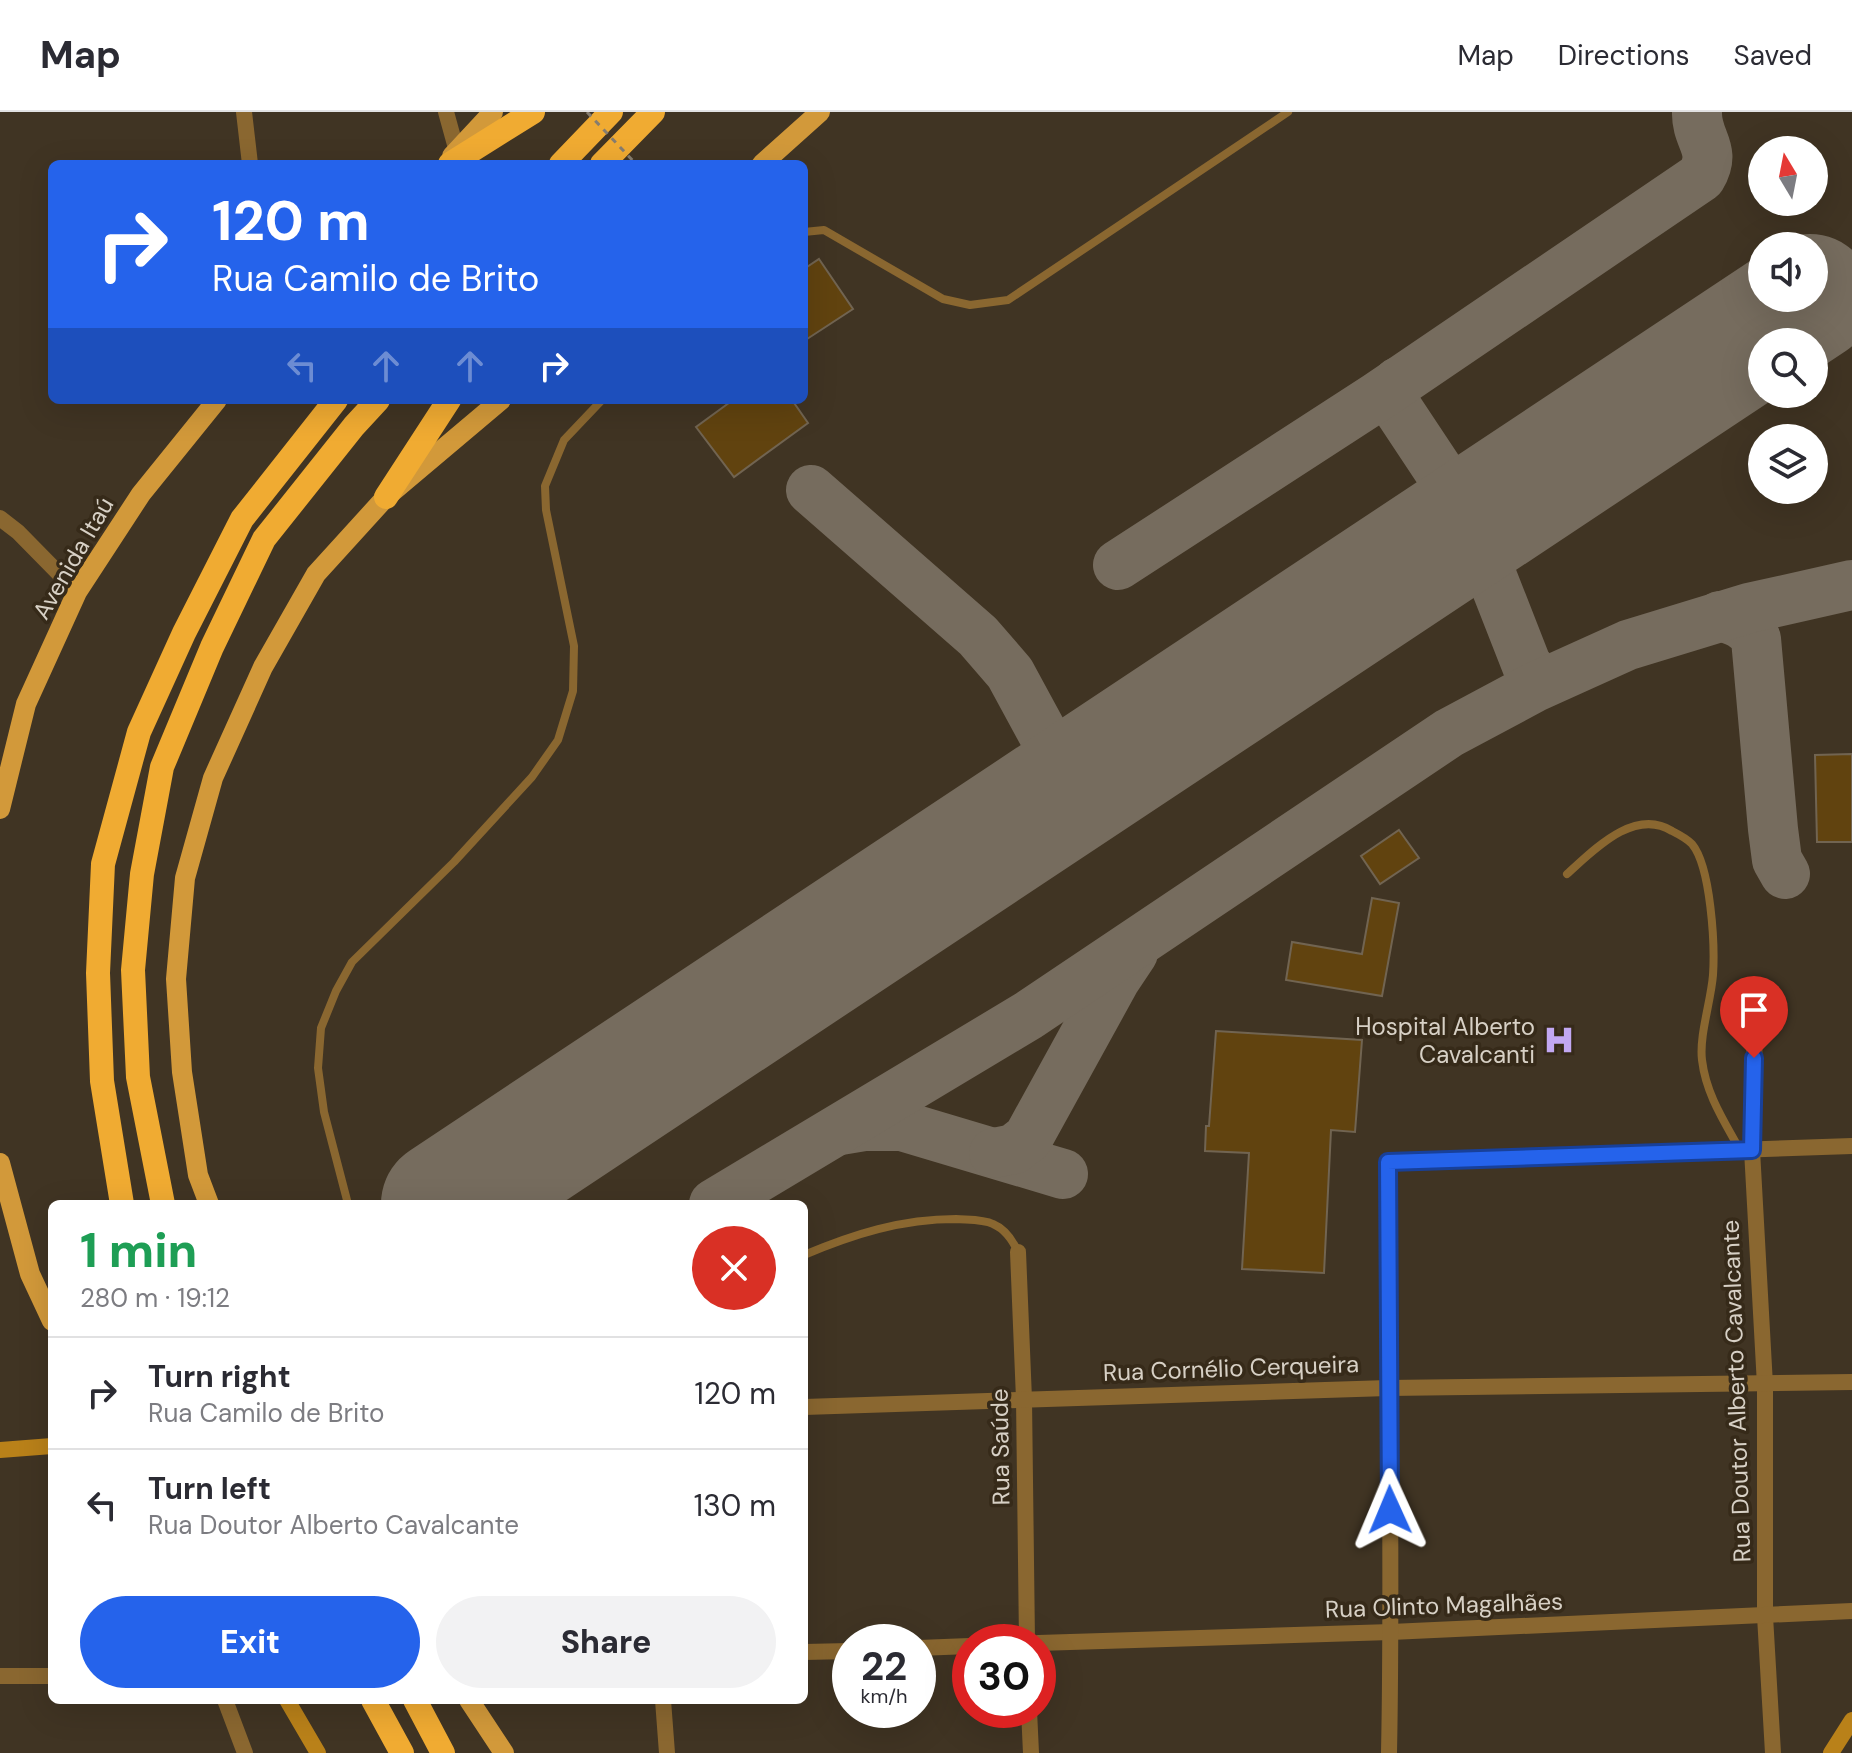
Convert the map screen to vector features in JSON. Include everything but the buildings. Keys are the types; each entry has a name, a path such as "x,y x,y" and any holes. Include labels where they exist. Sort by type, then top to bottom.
{"highway":[{"path":"450,160 533,112"},
{"path":"565,160 611,112"},
{"path":"606,160 653,112"},
{"path":"121,1200 102,1081 99,988 103,864 139,732 184,633 242,519 333,404"},
{"path":"162,1200 138,1077 133,970 142,874 162,767 212,647 264,539 374,404"},
{"path":"386,497 446,404"},
{"path":"375,1704 402,1753"},
{"path":"417,1704 443,1753"}],"main road":[{"path":"450,160 493,112"},
{"path":"766,160 820,112"},
{"name":"Avenida Itaú","path":"0,809 26,704 77,592 141,494 214,404"},
{"path":"207,1200 198,1175 182,1072 176,979 185,878 213,778 263,667 316,574 386,497 496,404"},
{"path":"0,1163 30,1274 48,1312"},
{"path":"0,1450 48,1446"},
{"path":"289,1704 318,1753"},
{"path":"472,1704 504,1753"},
{"path":"1831,1753 1852,1720"}],"street":[{"path":"244,112 250,160"},
{"path":"446,112 450,160"},
{"path":"0,518 77,592"},
{"name":"Rua Doutor Alberto Cavalcante","path":"1755,1027 1746,1150 1765,1385 1765,1616 1773,1753"},
{"path":"1389,1753 1388,1162 1852,1146"},
{"name":"Rua Saúde","path":"1018,1252 1024,1399 1027,1624"},
{"name":"Rua Cornélio Cerqueira","path":"808,1407 1388,1388 1852,1382"},
{"name":"Rua Olinto Magalhães","path":"1056,1642 1391,1632 1852,1611"},
{"path":"808,1652 832,1651"},
{"path":"0,1676 48,1676"},
{"path":"227,1704 245,1753"},
{"path":"663,1704 667,1753"},
{"path":"1029,1728 1030,1748 1044,1753"}],"lane":[{"path":"808,232 824,230 943,299 970,305 1008,300 1288,112"},
{"path":"347,1200 324,1112 318,1068 321,1028 352,962 454,862 532,777 558,740 573,691 574,646 546,510 545,486 564,440 598,404"},
{"path":"1567,874 1603,842 1636,825 1662,824 1692,843 1703,866 1713,926 1713,975 1701,1057 1710,1095 1746,1150"},
{"path":"808,1253 853,1235 929,1219 976,1220 994,1224 1013,1240 1018,1252"}],"path":[{"path":"587,112 632,160"}],"taxiway":[{"path":"1118,565 1377,397 1701,177 1706,167 1707,152 1697,112"},
{"path":"1398,382 1394,403 1459,501 1473,506 1495,507"},
{"path":"811,490 978,636 1010,673 1061,767 1086,779"},
{"path":"1440,543 1456,517 1459,501"},
{"path":"1487,512 1481,524 1480,546 1527,666 1536,675 1549,680"},
{"path":"721,1200 1029,1015 1449,733 1535,687 1628,645 1749,608 1852,585"},
{"path":"1720,616 1741,624 1756,639 1773,829 1777,860 1785,874"},
{"path":"994,1153 1014,1149 1028,1138 1133,953"},
{"path":"840,1130 864,1126 902,1126 1063,1174"}],"runway":[{"path":"451,1200 1789,312"}],"place":[{"name":"Hospital Alberto Cavalcanti","path":"1559,1040"}],"route":[{"path":"1390,1510 1388,1162 1752,1150 1754,1058"}]}
